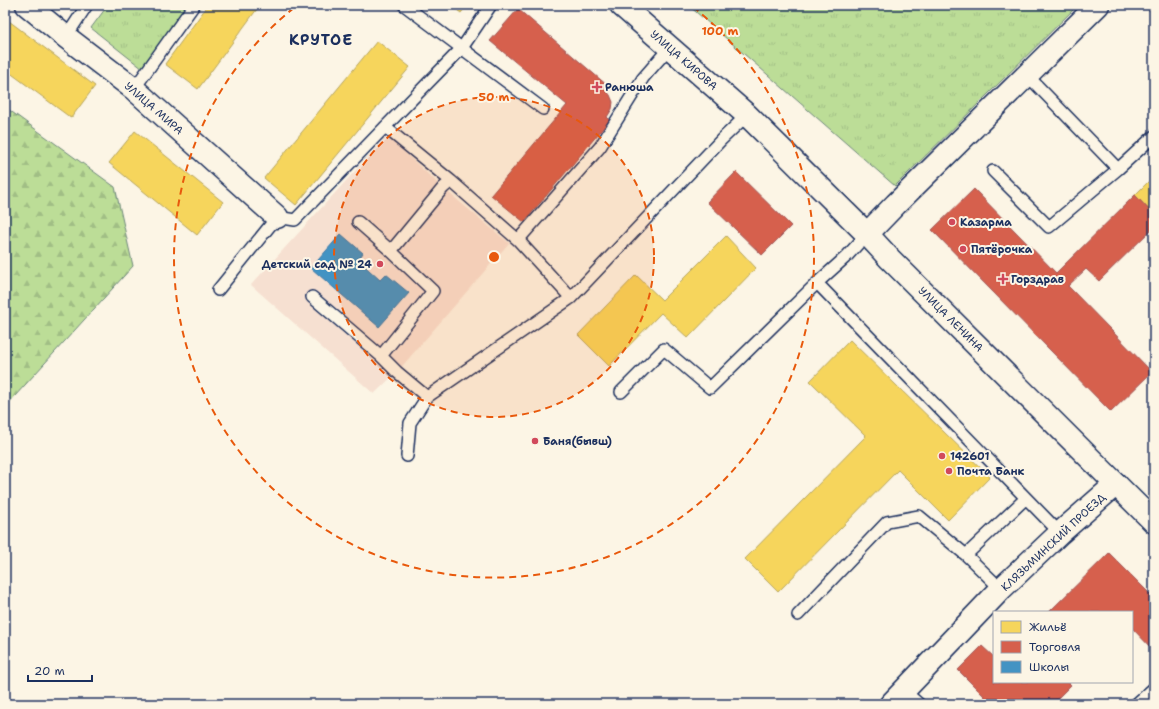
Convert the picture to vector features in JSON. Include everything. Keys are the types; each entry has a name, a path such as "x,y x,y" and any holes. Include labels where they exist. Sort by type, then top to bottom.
{"street":[{"name":"УЛИЦА МИРА","path":"27,5 134,90 277,217"},
{"name":"УЛИЦА КИРОВА","path":"621,5 747,115"},
{"path":"867,234 1098,5"},
{"name":"УЛИЦА ЛЕНИНА","path":"747,115 1154,522"},
{"name":"КЛЯЗЬМИНСКИЙ ПРОЕЗД","path":"905,700 1001,589 1060,533 1116,484"}],"lane":[{"path":"66,37 87,5"},
{"path":"134,90 194,5"},
{"path":"404,5 543,110"},
{"path":"218,290 277,217 295,220 462,48 491,5"},
{"path":"518,240 600,146 643,78 670,47"},
{"path":"1027,75 1118,169"},
{"path":"407,456 410,423 427,397 572,298 722,139 747,115"},
{"path":"385,127 451,181 518,240 572,298"},
{"path":"993,171 1049,227 1118,169 1154,136"},
{"path":"391,251 443,188 451,181"},
{"path":"358,222 433,291 381,356"},
{"path":"622,392 664,349 710,388 817,282 847,256 867,234"},
{"path":"817,282 1060,533"},
{"path":"312,297 427,397"},
{"path":"966,555 1026,498"},
{"path":"798,615 887,522 919,516 966,555 1001,589"},
{"path":"1136,704 1154,688"}],"shaded area":[{"name":"Детский сад № 24","path":"387,136 443,188 509,243 397,372 374,394 251,285"}],"green space":[{"path":"108,5 188,5 143,69 91,28"},
{"path":"688,5 1078,5 895,186"},
{"path":"5,107 115,187 133,266 5,407"}],"building: Жильё":[{"path":"208,5 260,5 198,89 165,64"},
{"path":"450,5 467,5 461,13"},
{"path":"5,18 95,86 71,118 5,69"},
{"path":"377,41 410,67 296,205 264,178"},
{"path":"135,131 223,202 197,235 109,163"},
{"path":"1154,176 1154,215 1135,195"},
{"path":"726,236 756,268 688,338 661,313 609,366 578,335 636,275 662,300"},
{"path":"850,340 990,477 948,520 898,470 778,592 745,559 866,436 810,381"}],"building: Торговля":[{"path":"518,9 608,86 605,89 613,102 612,109 607,117 610,120 524,222 491,195 567,105 490,41"},
{"path":"736,172 791,226 762,255 707,202"},
{"path":"974,189 1056,273 1135,195 1154,215 1154,227 1099,281 1086,269 1068,286 1152,372 1111,412 932,230"},
{"path":"1109,553 1154,598 1154,651 1133,629 1133,611 1050,611"},
{"path":"982,646 993,656 993,683 1069,683 1071,685 1052,704 992,704 958,670"}],"building: Школы":[{"path":"341,234 363,253 358,260 380,280 386,274 409,293 379,327 311,268"}],"place":[{"name":"Ранюша","path":"597,87"},
{"name":"Казарма","path":"952,222"},
{"name":"Пятёрочка","path":"963,249"},
{"name":"Детский сад № 24","path":"380,264"},
{"name":"Горздрав","path":"1003,279"},
{"name":"Баня(бывш)","path":"535,441"},
{"name":"142601","path":"942,456"},
{"name":"Почта Банк","path":"949,471"}],"district":[{"name":"КРУТОЕ","path":"321,40"}]}
